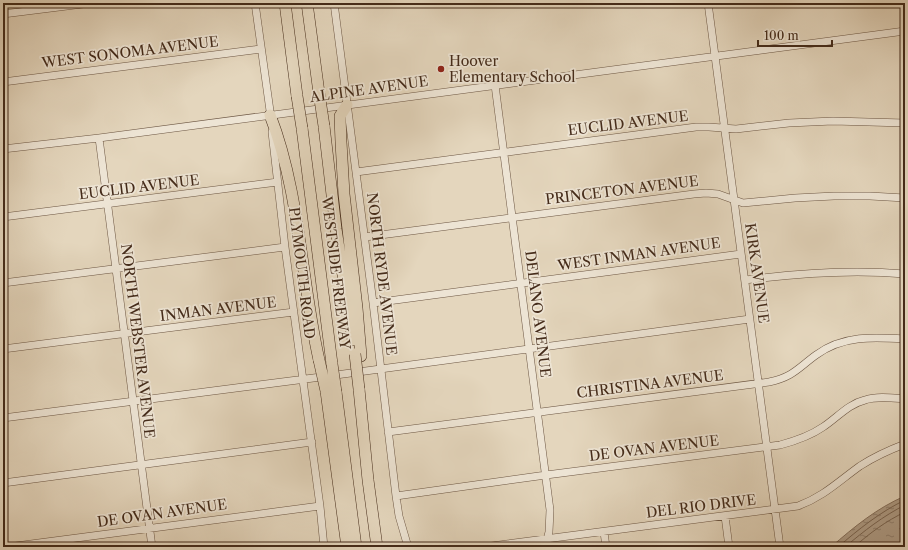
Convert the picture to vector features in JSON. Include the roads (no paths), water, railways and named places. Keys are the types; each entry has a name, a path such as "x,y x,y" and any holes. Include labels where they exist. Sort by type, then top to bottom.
{"highway":[{"name":"WESTSIDE FREEWAY","path":"284,3 302,128 332,364 331,391 356,547"},
{"name":"WESTSIDE FREEWAY","path":"307,3 324,126 336,229 358,355"},
{"path":"347,105 340,116 344,194 357,308 358,355 361,388 369,443 368,480 377,547"},
{"path":"270,115 282,153 295,212 313,333 319,360 331,391 347,547"}],"street":[{"path":"3,14 91,3"},
{"name":"PLYMOUTH ROAD","path":"255,3 312,442 324,547"},
{"name":"NORTH RYDE AVENUE","path":"334,3 365,236 396,496 399,516 408,547"},
{"name":"KIRK AVENUE","path":"708,3 780,547"},
{"name":"ALPINE AVENUE","path":"3,149 99,138 905,31"},
{"name":"WEST SONOMA AVENUE","path":"3,82 261,49"},
{"name":"DELANO AVENUE","path":"495,85 550,510 550,528 545,547"},
{"name":"EUCLID AVENUE","path":"356,172 696,127 736,129 833,120 905,123"},
{"name":"NORTH WEBSTER AVENUE","path":"99,138 152,547"},
{"name":"EUCLID AVENUE","path":"3,217 278,182"},
{"name":"PRINCETON AVENUE","path":"365,236 706,193 718,194 744,203 834,196 905,198"},
{"path":"3,283 286,247"},
{"name":"WEST INMAN AVENUE","path":"373,303 741,254"},
{"path":"745,280 826,272 876,271 905,274"},
{"name":"INMAN AVENUE","path":"3,349 294,312"},
{"path":"3,418 750,319"},
{"name":"CHRISTINA AVENUE","path":"388,432 776,380 788,377 816,354 845,341 875,337 905,338"},
{"name":"DE OVAN AVENUE","path":"396,496 795,441 810,435 847,408 864,400 876,398 905,399"},
{"path":"3,484 141,464 312,442"},
{"name":"DEL RIO DRIVE","path":"484,547 798,506 818,497 860,466 905,444"},
{"name":"DE OVAN AVENUE","path":"8,547 149,527 320,506"},
{"path":"725,516 729,547"},
{"path":"604,532 606,547"}],"water":[{"path":"905,496 905,540 900,547 831,547 875,512"}],"place":[{"name":"Hoover Elementary School","path":"441,69"}]}
